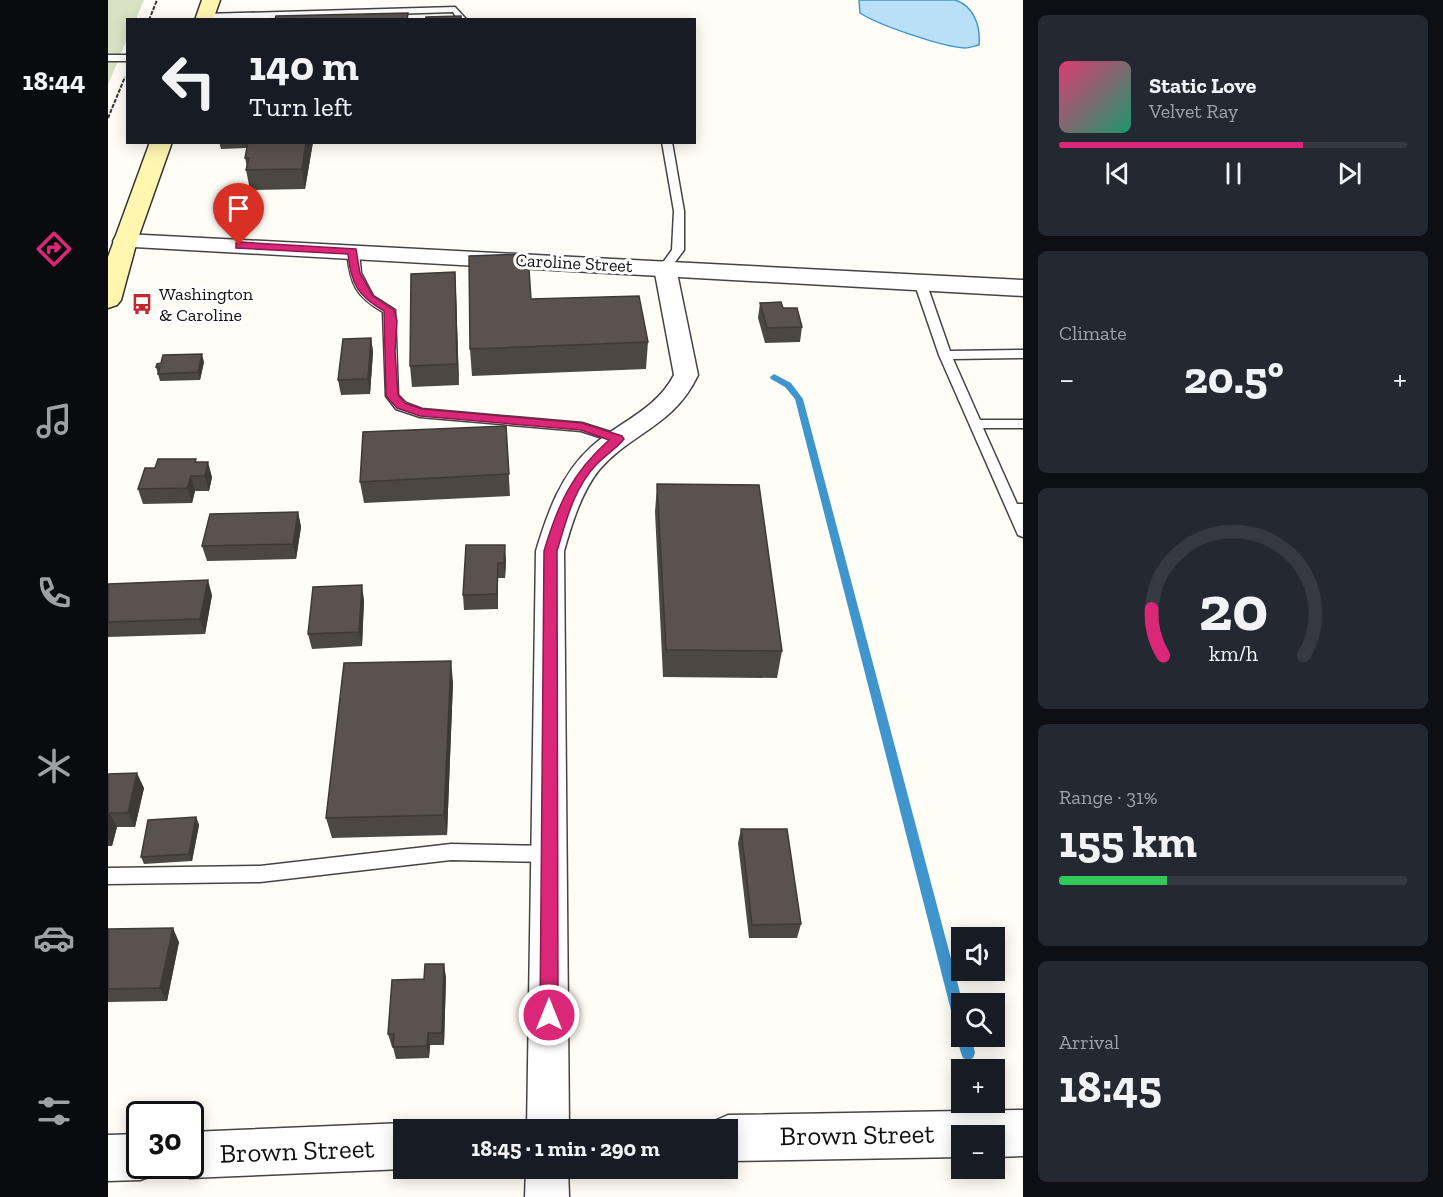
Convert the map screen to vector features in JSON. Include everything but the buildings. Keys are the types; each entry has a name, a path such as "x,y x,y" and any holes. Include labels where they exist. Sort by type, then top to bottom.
{"main road":[{"path":"108,300 125,241 160,144"},
{"path":"108,273 125,241"}],"street":[{"name":"Caroline Street","path":"125,241 353,251 1023,288"},
{"path":"548,1119 550,551 560,517 573,489 591,463 618,439 676,395 686,375 665,268"},
{"name":"Brown Street","path":"738,1138 1023,1133"},
{"name":"Brown Street","path":"204,1154 393,1146"},
{"path":"108,1158 126,1157"},
{"path":"547,1179 547,1197"}],"lane":[{"path":"207,12 454,5 462,18"},
{"path":"108,58 126,58"},
{"path":"665,268 678,250 679,211 668,144"},
{"path":"353,251 355,273 369,298 389,310 392,396 401,406 420,413 582,427 618,439"},
{"path":"920,282 945,355 1017,509 1023,532"},
{"path":"945,355 1023,354"},
{"path":"976,424 1023,424"},
{"path":"108,876 260,874 451,852 550,854"}],"path":[{"path":"150,18 157,0"},
{"path":"108,118 126,76"}],"green space":[{"path":"108,0 144,0 136,18 126,18 126,41 108,85"}],"water":[{"path":"859,0 955,0 967,6 971,11 979,31 979,45 967,48 955,47 895,29 860,13"}],"waterway":[{"path":"774,377 788,385 799,399 953,993"},
{"path":"967,1047 968,1053"}],"place":[{"name":"Washington & Caroline","path":"142,304"}],"route":[{"path":"239,245 353,251 355,273 369,298 389,310 392,396 401,406 420,413 582,427 618,439 591,463 573,489 560,517 550,551 549,1015"}]}
